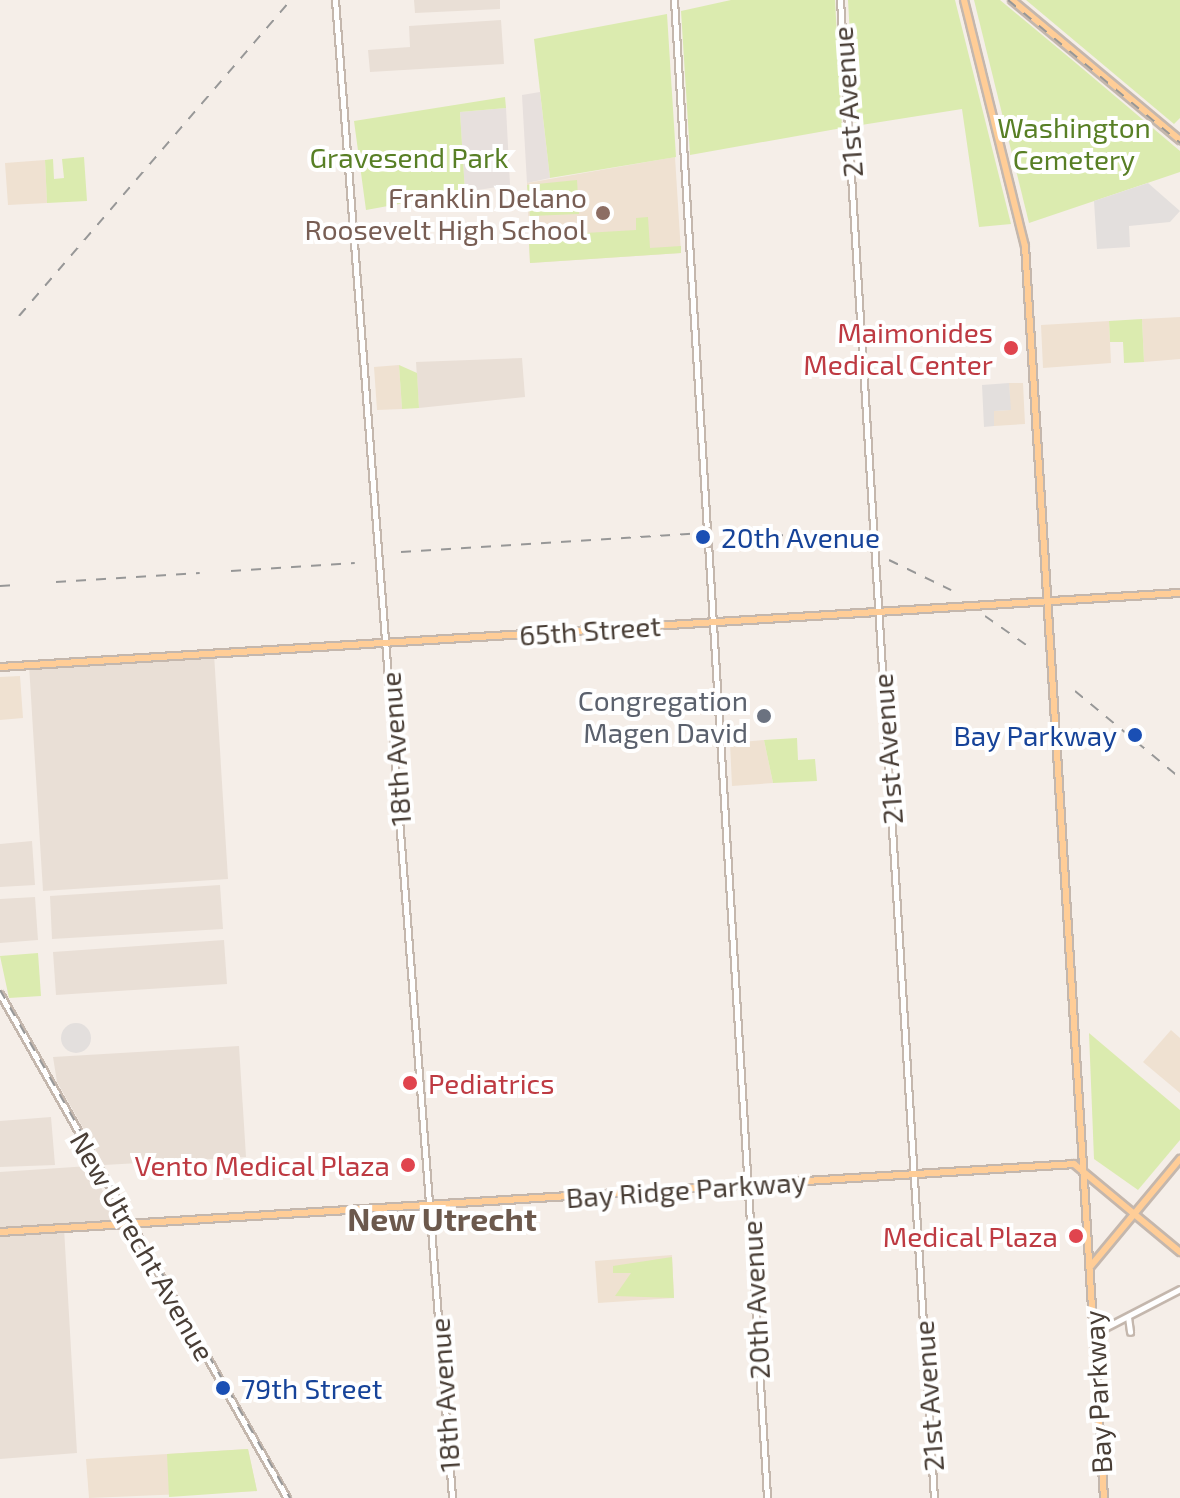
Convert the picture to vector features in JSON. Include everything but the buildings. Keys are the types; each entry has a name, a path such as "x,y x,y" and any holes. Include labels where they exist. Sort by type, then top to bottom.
{"main road":[{"name":"Bay Parkway","path":"964,0 1025,246 1104,1498"},
{"path":"1012,0 1180,140"},
{"name":"65th Street","path":"0,667 1180,593"},
{"path":"1090,1267 1180,1159"},
{"path":"1084,1169 1180,1252"},
{"name":"Bay Ridge Parkway","path":"0,1232 914,1174 1084,1169"}],"street":[{"name":"18th Avenue","path":"335,0 452,1498"},
{"name":"20th Avenue","path":"674,0 767,1498"},
{"name":"21st Avenue","path":"840,0 934,1498"},
{"name":"New Utrecht Avenue","path":"0,994 287,1498"},
{"path":"1093,1334 1180,1289"},
{"path":"1128,1317 1130,1332"}],"shaded area":[{"path":"414,0 500,0 500,9 415,13"},
{"path":"501,20 504,64 370,72 368,50 410,47 409,26"},
{"path":"540,92 550,178 527,183 522,95"},
{"path":"506,108 510,185 465,192 460,112"},
{"name":"Franklin Delano Roosevelt High School","path":"675,157 681,253 530,263 527,183"},
{"path":"45,160 47,203 8,205 5,163"},
{"path":"1148,183 1180,211 1170,222 1129,226 1130,247 1097,249 1094,201"},
{"path":"1180,317 1180,359 1144,362 1142,319"},
{"path":"1109,321 1111,363 1043,368 1041,325"},
{"path":"522,358 525,397 419,408 416,362"},
{"path":"399,365 402,409 377,410 374,367"},
{"path":"1009,383 1023,383 1025,424 994,426 994,411 1010,410"},
{"path":"1009,383 1011,410 994,411 994,426 984,427 982,385"},
{"path":"214,654 228,879 43,891 29,665"},
{"path":"20,676 23,718 0,720 0,677"},
{"path":"764,740 773,783 732,786 730,743"},
{"path":"32,841 35,885 0,887 0,844"},
{"path":"220,885 223,929 52,939 50,896"},
{"path":"35,897 38,940 0,943 0,899"},
{"path":"224,940 227,984 56,995 53,952"},
{"path":"76,1023 86,1028 91,1038 86,1048 76,1053 66,1048 61,1038 66,1028"},
{"path":"1171,1030 1180,1038 1180,1093 1143,1062"},
{"path":"239,1046 246,1157 104,1165 57,1082 53,1057"},
{"path":"51,1117 55,1165 0,1167 0,1121"},
{"path":"89,1166 121,1224 64,1228 77,1453 0,1459 0,1172"},
{"path":"672,1255 674,1298 598,1303 595,1261"},
{"path":"248,1449 257,1491 89,1498 86,1459"}],"green space":[{"path":"731,0 835,0 842,128 690,155 681,11"},
{"name":"Washington Cemetery","path":"848,0 955,0 1011,224 979,227 962,109 855,126"},
{"name":"Washington Cemetery","path":"974,0 1000,0 1077,64 1180,151 1180,172 1029,223"},
{"path":"1026,0 1180,0 1180,118 1174,124"},
{"path":"667,14 676,157 550,178 534,39"},
{"name":"Gravesend Park","path":"505,97 506,108 460,112 465,192 366,210 354,121"},
{"path":"84,157 87,201 47,203 45,160 53,159 54,179 64,178 62,159"},
{"path":"577,180 579,214 530,216 527,185"},
{"path":"648,217 650,248 681,246 681,253 530,263 529,243 572,240 572,223 584,223 585,233 636,230 636,218"},
{"path":"1142,319 1144,362 1124,363 1123,342 1110,342 1109,321"},
{"path":"399,365 417,373 419,408 402,409"},
{"path":"797,738 798,760 815,759 817,781 773,783 764,740"},
{"path":"38,953 41,996 9,998 0,956"},
{"path":"1089,1033 1180,1110 1180,1140 1138,1190 1094,1159"},
{"path":"672,1257 674,1298 615,1296 631,1273 613,1273 613,1266"},
{"path":"248,1449 257,1491 169,1497 167,1454"}],"railway":[{"path":"19,316 291,0"},
{"path":"1008,0 1180,143"},
{"path":"733,531 815,538"},
{"path":"401,552 699,533"},
{"path":"889,560 951,590"},
{"path":"231,571 355,563"},
{"path":"56,582 200,573"},
{"path":"0,586 16,585"},
{"path":"985,616 1032,649"},
{"path":"1075,691 1180,778"},
{"path":"0,990 290,1498"}],"place":[{"name":"Franklin Delano Roosevelt High School","path":"603,213"},
{"name":"Maimonides Medical Center","path":"1011,348"},
{"name":"20th Avenue","path":"703,537"},
{"name":"Congregation Magen David","path":"764,716"},
{"name":"Bay Parkway","path":"1135,735"},
{"name":"Pediatrics","path":"410,1083"},
{"name":"Vento Medical Plaza","path":"408,1165"},
{"name":"Medical Plaza","path":"1076,1236"},
{"name":"79th Street","path":"223,1388"}],"district":[{"name":"New Utrecht","path":"442,1218"}]}
